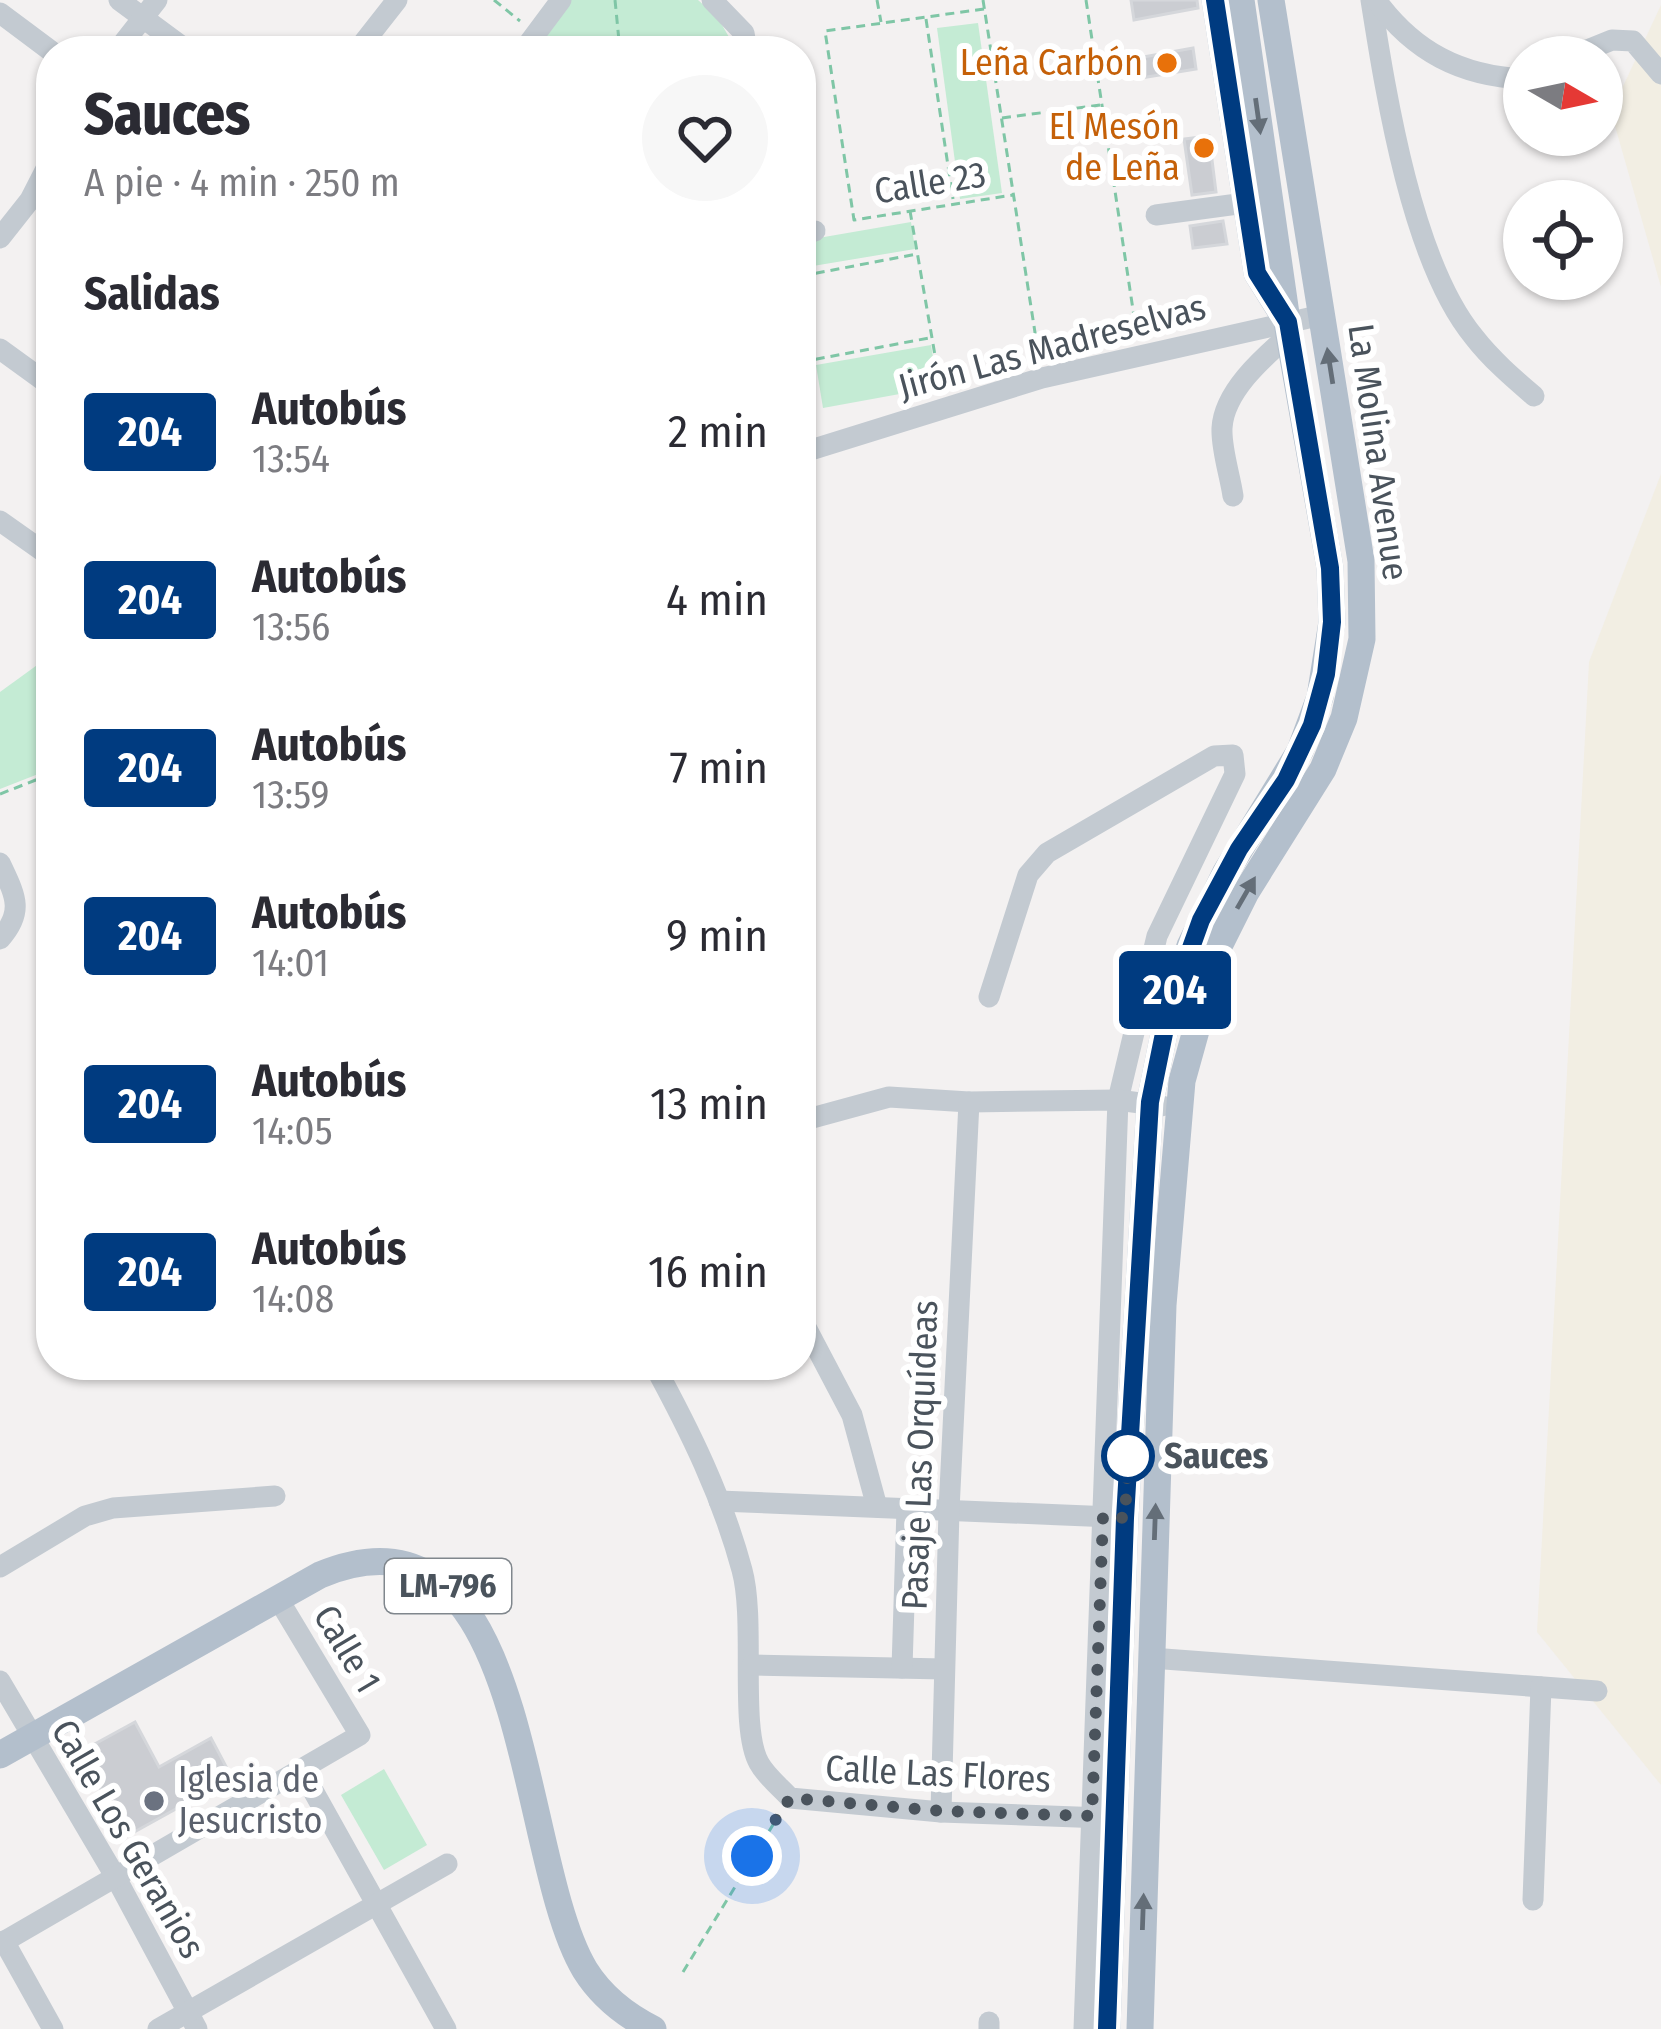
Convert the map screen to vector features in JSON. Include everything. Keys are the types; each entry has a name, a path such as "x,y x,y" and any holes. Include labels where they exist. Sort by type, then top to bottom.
{"main road":[{"name":"La Molina Avenue","path":"1215,0 1257,273 1289,329"},
{"name":"La Molina Avenue","path":"1107,2029 1104,1818 1114,1517 1150,1102 1169,1009 1196,933 1226,872 1300,751 1326,674 1332,622 1330,568 1241,0"},
{"name":"La Molina Avenue","path":"1140,2029 1163,1305 1179,1111 1195,1021 1220,944 1246,892 1323,769 1358,667 1363,614 1361,561 1271,0"},
{"name":"LM-796","path":"0,1756 334,1569 377,1560 419,1569 454,1592 478,1623 495,1665 572,1945 604,1996 653,2029"}],"street":[{"path":"118,0 150,8 175,36"},
{"path":"369,36 397,0"},
{"path":"533,36 560,0"},
{"path":"712,0 744,36"},
{"path":"1373,0 1440,61 1503,78"},
{"path":"1373,0 1389,113 1442,281 1471,334 1534,396"},
{"path":"129,36 150,8"},
{"path":"0,14 36,40"},
{"path":"1623,40 1634,40 1661,74"},
{"path":"0,238 36,188"},
{"path":"30,200 36,205"},
{"path":"1156,215 1245,203"},
{"name":"Jirón Las Madreselvas","path":"816,443 1139,353 1289,329 1322,315"},
{"path":"1233,496 1222,426 1256,365 1289,329"},
{"path":"0,349 36,375"},
{"path":"6,534 36,549"},
{"path":"719,1502 1114,1517 1118,1100 1143,978 1157,936 1234,774 1233,755 1214,756 1047,853 1028,875 989,997"},
{"path":"0,863 18,909 0,939"},
{"path":"816,1117 889,1097 969,1102 1118,1100 1150,1102 1179,1111"},
{"name":"Pasaje Las Orquídeas","path":"941,1811 949,1510 969,1102"},
{"path":"816,1347 852,1415 878,1508"},
{"name":"Calle Las Flores","path":"662,1380 703,1454 743,1573 758,1762 790,1798 1104,1818"},
{"path":"0,1567 85,1516 113,1508 275,1496"},
{"path":"902,1668 907,1508"},
{"name":"Calle 1","path":"277,1597 360,1735 301,1769"},
{"path":"1151,1658 1597,1691"},
{"path":"752,1664 944,1669"},
{"name":"Calle Los Geranios","path":"0,1682 116,1876 192,2020"},
{"path":"1533,1900 1541,1687"},
{"path":"53,2029 2,1942 301,1769 446,2029"},
{"path":"1084,2029 1104,1818"},
{"path":"158,2029 192,2020 447,1864"}],"path":[{"path":"494,0 524,36"},
{"path":"615,0 619,36"},
{"path":"877,0 880,22 984,9"},
{"path":"983,0 1042,378"},
{"path":"1086,0 1139,353"},
{"path":"926,17 953,202"},
{"name":"Calle 23","path":"880,22 825,31 854,220 1013,195"},
{"path":"1001,118 1102,105"},
{"path":"910,209 944,407"},
{"path":"816,273 917,254"},
{"path":"816,359 930,338"},
{"path":"0,794 36,781"},
{"path":"683,1972 732,1885 790,1798"}],"green space":[{"path":"569,0 698,0 718,18 728,36 544,36"},
{"path":"978,23 1002,193 960,199 937,28"},
{"path":"911,222 915,249 816,266 816,238"},
{"path":"931,345 938,387 823,408 816,365"},
{"path":"36,666 36,775 0,789 0,692"},
{"path":"384,1769 427,1845 384,1870 341,1795"}],"sand":[{"path":"1661,5 1661,287 1623,154 1623,86"},
{"path":"1661,474 1661,1785 1537,1632 1589,662"}],"building":[{"path":"1131,0 1197,0 1198,8 1134,20"},
{"name":"Leña Carbón","path":"1193,48 1196,69 1141,78 1138,58"},
{"path":"1209,136 1216,192 1192,195 1184,139"},
{"path":"1223,221 1227,244 1193,248 1190,226"},
{"path":"135,1722 159,1767 211,1738 232,1778 127,1836 80,1752"}],"bus line":[{"name":"204","path":"1107,2029 1125,1518 1150,1102 1169,1009 1201,920 1239,849 1286,780 1312,725 1326,674 1332,622 1330,568 1288,322 1257,273 1215,0"}],"place":[{"name":"Leña Carbón","path":"1167,63"},
{"name":"El Mesón de Leña","path":"1204,148"},
{"name":"Sauces","path":"1128,1456"},
{"name":"Iglesia de Jesucristo","path":"154,1801"}],"route":[{"path":"752,1856 790,1798 941,1811 1092,1816 1103,1516 1125,1518 1128,1456"}]}
